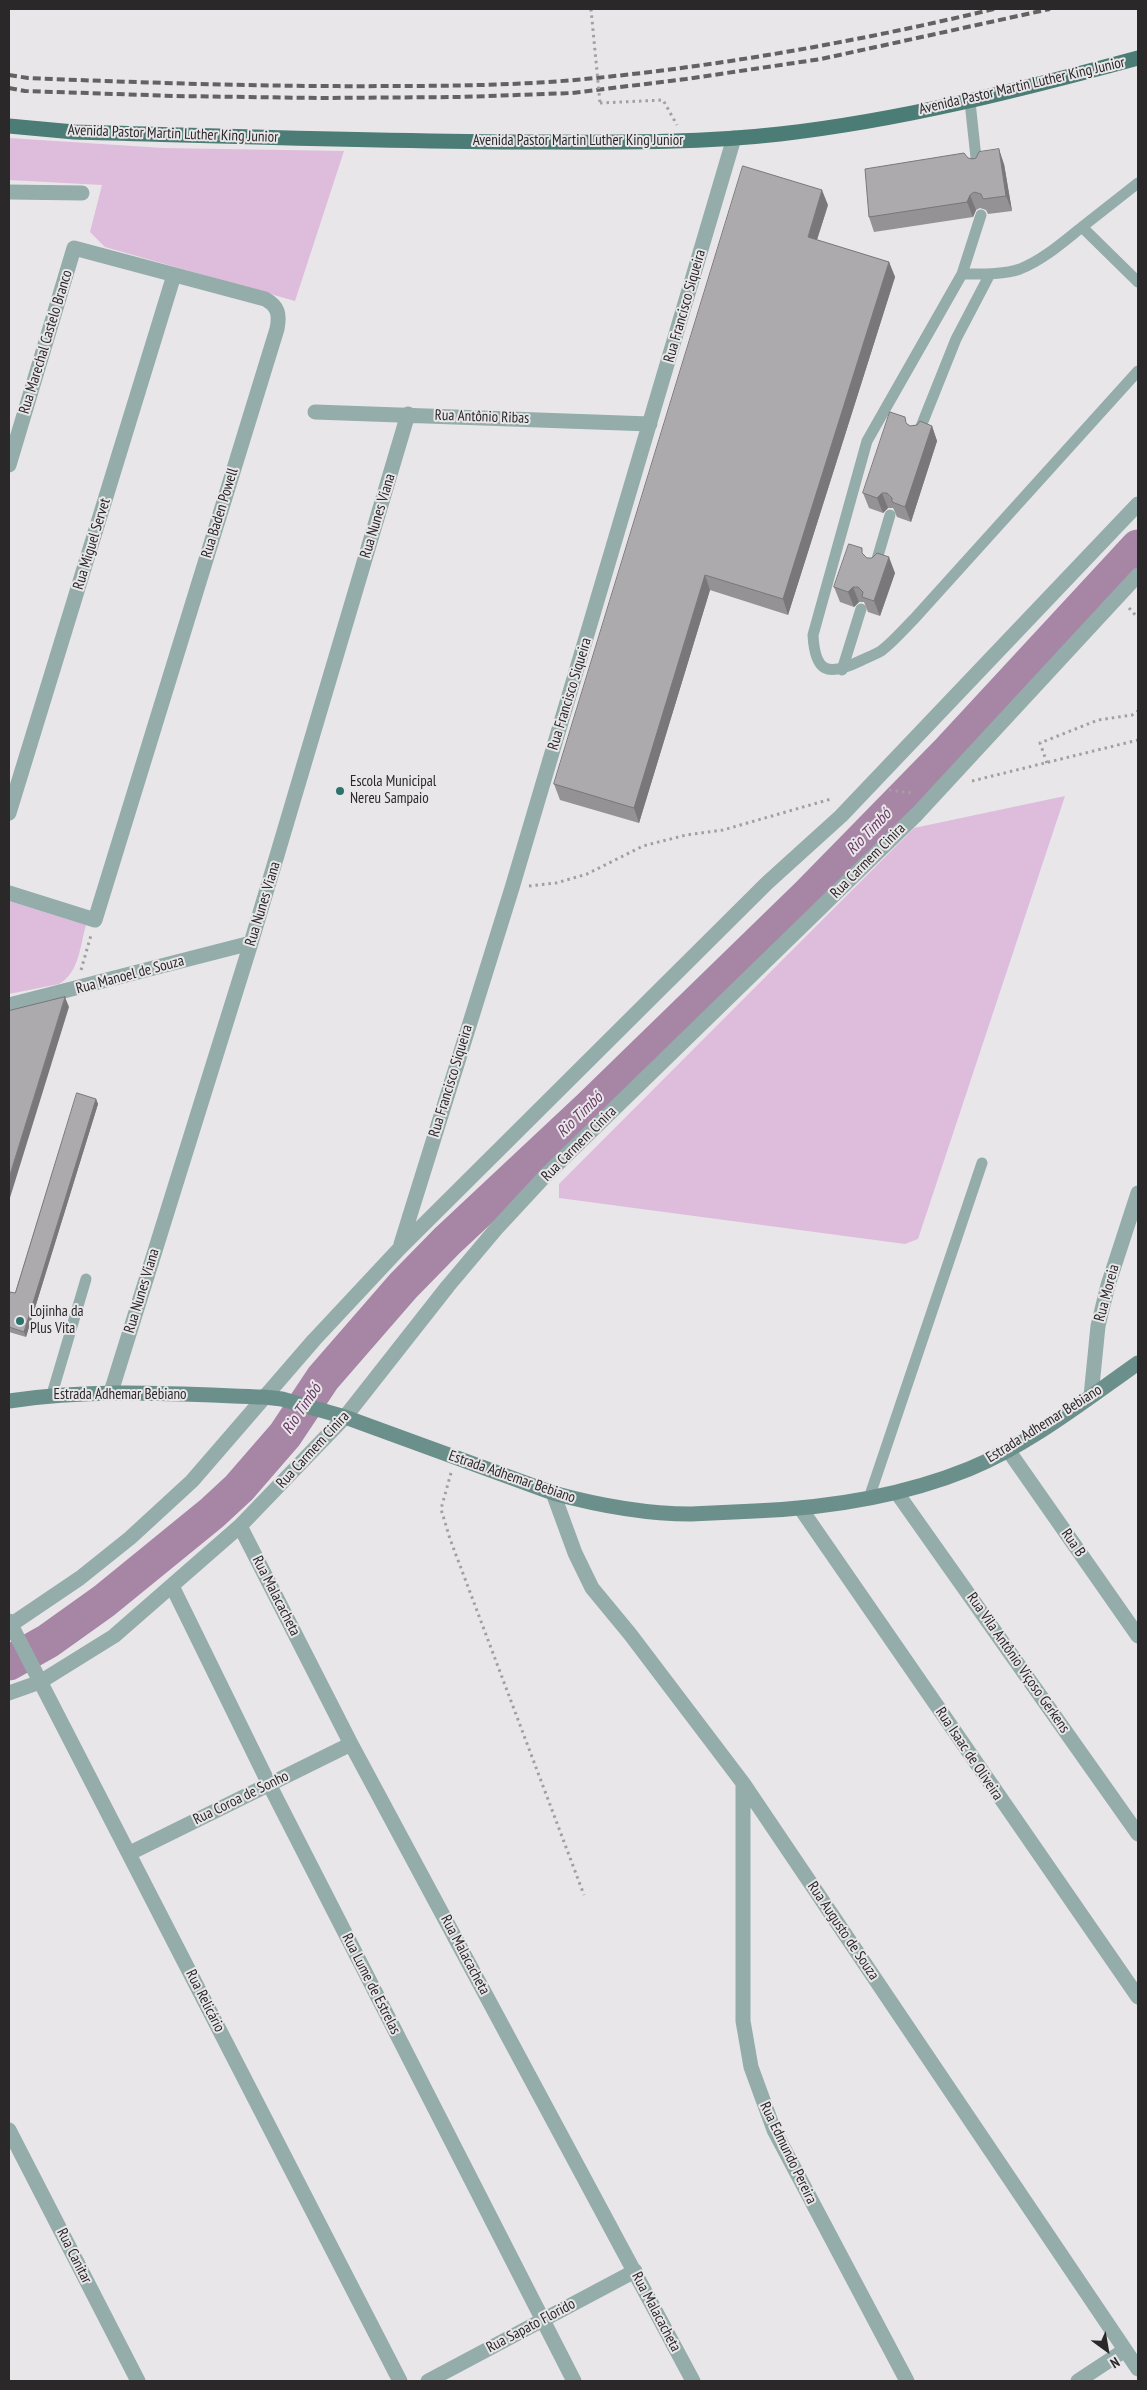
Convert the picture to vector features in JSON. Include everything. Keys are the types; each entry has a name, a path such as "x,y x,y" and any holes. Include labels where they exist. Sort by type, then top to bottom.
{"main road":[{"name":"Avenida Pastor Martin Luther King Junior","path":"9,126 84,132 442,141 602,142 734,138 842,125 970,102 1138,58"},
{"name":"Estrada Adhemar Bebiano","path":"9,1401 52,1394 111,1392 282,1399 345,1417 553,1493 581,1500 644,1511 801,1509 897,1493 969,1469 1008,1450 1138,1363"}],"street":[{"name":"Rua Francisco Siqueira","path":"400,1248 512,888 734,138"},
{"path":"9,192 82,193"},
{"name":"Rua Baden Powell","path":"74,248 265,299 277,309 279,317 95,920"},
{"name":"Rua Marechal Castelo Branco","path":"9,465 74,248"},
{"name":"Rua Miguel Servet","path":"9,813 174,275"},
{"name":"Rua Antônio Ribas","path":"315,412 650,424"},
{"name":"Rua Nunes Viana","path":"111,1392 251,943 408,414"},
{"path":"11,1627 80,1578 130,1538 192,1481 264,1397 400,1248 767,882 868,790 1138,504"},
{"name":"Rua Carmem Cinira","path":"9,1694 37,1676 114,1636 240,1526 345,1417 448,1286 496,1229 546,1175 939,790 1138,575"},
{"path":"9,893 95,920"},
{"name":"Rua Manoel de Souza","path":"9,1005 251,943"},
{"name":"Rua Moreia","path":"1091,1396 1098,1326 1108,1285 1138,1193"},
{"name":"Rua B","path":"1008,1450 1138,1636"},
{"name":"Rua Augusto de Souza","path":"553,1493 575,1553 592,1588 630,1634 743,1784 1138,2369"},
{"name":"Rua Vila Antônio Viçoso Gerkens","path":"897,1493 1138,1834"},
{"name":"Rua Isaac de Oliveira","path":"801,1509 1138,1998"},
{"name":"Rua Malacacheta","path":"240,1526 351,1744 693,2381"},
{"name":"Rua Lume de Estrelas","path":"172,1586 269,1784 574,2381"},
{"name":"Rua Relicário","path":"11,1627 130,1853 400,2381"},
{"name":"Rua Coroa de Sonho","path":"130,1853 351,1744"},
{"name":"Rua Edmundo Pereira","path":"743,1784 743,2021 751,2067 774,2130 908,2381"},
{"name":"Rua Canitar","path":"9,2130 138,2381"},
{"name":"Rua Sapato Florido","path":"428,2381 635,2271"},
{"path":"1078,2381 1125,2350"}],"lane":[{"path":"970,102 977,168"},
{"path":"962,274 990,274 1019,269 1049,253 1138,183"},
{"path":"981,216 962,274 868,441 813,635 814,653 820,664 830,670 842,670 880,651 914,619 1138,371"},
{"path":"1082,227 1138,282"},
{"path":"918,434 956,339 990,274"},
{"path":"875,566 890,515"},
{"path":"842,670 861,609"},
{"path":"868,1498 982,1163"},
{"path":"52,1394 86,1279"}],"path":[{"path":"591,9 600,103 664,100 686,140"},
{"path":"1047,763 1040,743 1098,720 1132,715 1138,711"},
{"path":"868,790 922,795 1138,740"},
{"path":"512,888 556,883 571,879 600,868 643,846 686,834 723,830 838,798"},
{"path":"76,989 95,920"},
{"path":"455,1457 441,1509 450,1539 584,1895"}],"shaded area":[{"path":"9,138 163,148 344,151 295,301 105,247 90,232 102,185 9,180"},
{"path":"1065,796 918,1239 905,1244 559,1198 559,1184 914,828"},
{"path":"9,901 86,925 75,966 66,979 59,984 9,994"}],"building":[{"path":"999,149 1006,196 983,199 981,194 974,192 970,195 967,202 869,217 865,169 964,153 968,158 973,159 976,158 979,152"},
{"path":"743,166 822,190 808,237 889,262 783,599 705,575 634,808 554,784"},
{"path":"890,412 905,417 906,423 910,426 917,425 920,421 932,426 905,507 892,502 892,498 887,493 882,493 877,498 863,493"},
{"path":"849,544 862,548 862,553 867,558 872,558 877,553 889,557 874,601 862,597 863,592 858,587 853,587 848,592 834,587"},
{"path":"65,997 9,1178 9,1011"},
{"path":"77,1093 96,1099 24,1332 9,1327 10,1292 15,1293"}],"waterway":[{"name":"Rio Timbó","path":"9,1663 48,1641 104,1601 212,1513 239,1488 285,1435 323,1378 403,1286 447,1241 590,1107 810,893 950,750 1138,547"}],"railway":[{"path":"9,75 28,78 74,80 302,86 462,85 552,82 628,75 733,61 838,43 994,9"},
{"path":"9,88 25,91 175,96 318,98 461,97 572,93 686,79 821,59 1050,9"}],"place":[{"name":"Escola Municipal Nereu Sampaio","path":"340,791"},
{"name":"Lojinha da Plus Vita","path":"20,1321"}]}
